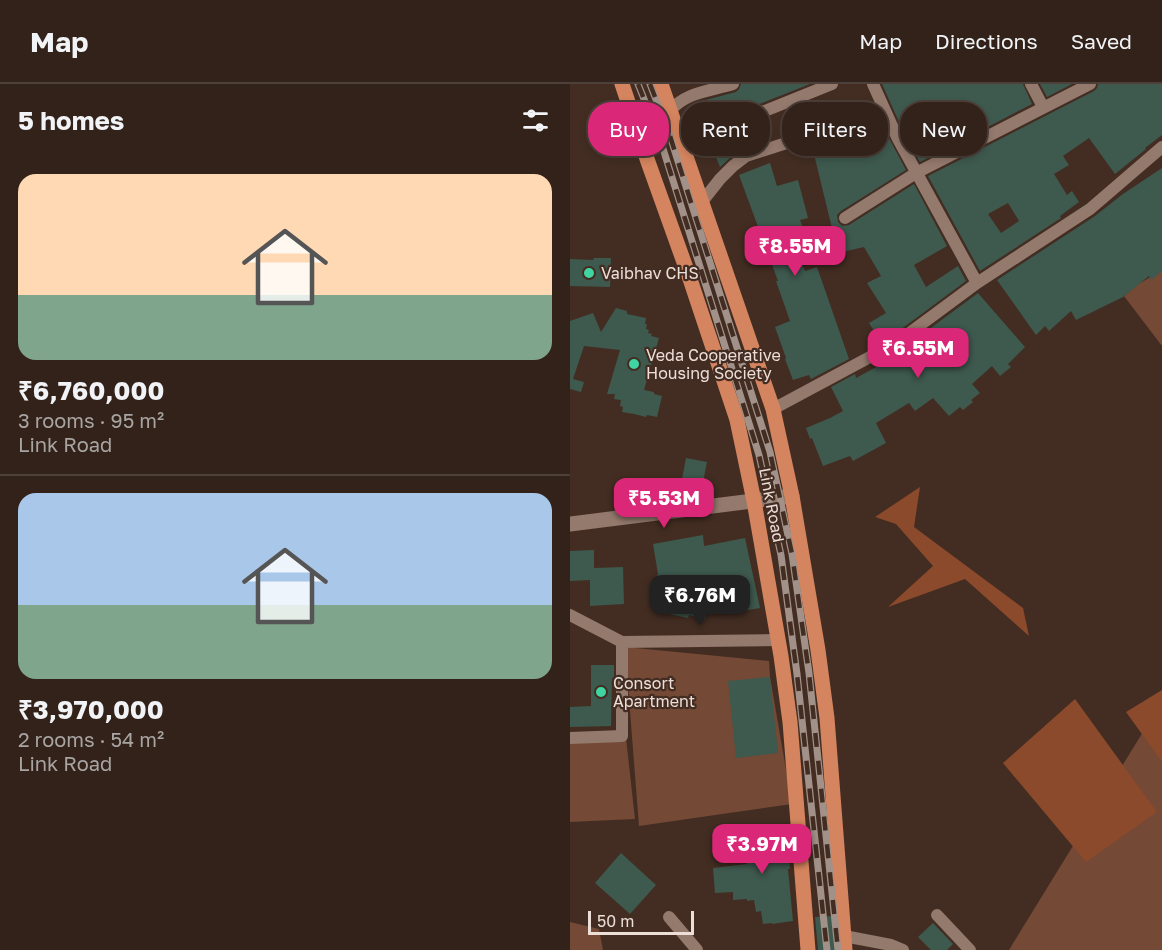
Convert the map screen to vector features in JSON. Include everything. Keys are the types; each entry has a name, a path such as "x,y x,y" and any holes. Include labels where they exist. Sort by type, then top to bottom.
{"main road":[{"name":"Link Road","path":"622,84 737,420 779,640 790,722 808,950"},
{"name":"Link Road","path":"661,84 773,410 792,496 827,718 845,943"}],"street":[{"path":"670,111 686,97 732,84"},
{"path":"770,109 832,84"},
{"path":"873,84 897,137 976,283"},
{"path":"1031,84 1042,107"},
{"path":"844,218 916,173 1090,84"},
{"path":"701,203 720,179 746,156 782,144"},
{"path":"773,410 896,343 976,283 1090,209 1162,147"},
{"path":"570,524 792,496"},
{"path":"570,615 622,642 779,640"},
{"path":"570,738 622,736 622,642"},
{"path":"937,915 970,950"},
{"path":"669,916 697,950"},
{"path":"845,943 891,945 903,950"}],"shaded area":[{"path":"1162,270 1162,346 1124,296"},
{"path":"920,487 914,527 1023,608 1029,636 965,579 888,607 933,566 896,524 875,517"},
{"path":"625,647 769,661 792,804 639,826"},
{"path":"1162,690 1162,762 1126,712"},
{"path":"1075,699 1157,812 1086,862 1003,763"},
{"path":"1162,701 1162,950 1009,950"},
{"path":"570,735 626,738 635,819 570,822"},
{"path":"570,922 599,929 603,950 570,950"}],"building":[{"path":"741,84 810,84 765,102 698,102 736,92"},
{"path":"882,84 1023,84 1032,104 987,127 987,102 900,102 900,124"},
{"path":"1040,84 1072,84 1047,97"},
{"path":"1098,84 1162,84 1162,135 1115,174 1089,138 1063,156 1069,165 1054,174 1067,195 1072,191 1079,202 1060,216 1061,218 980,271 928,176 967,156 987,156 987,146 1094,91","holes":["1008,203 1019,221 1001,233 988,214"]},
{"path":"888,136 906,170 841,211 837,215 838,222 842,226 849,225 914,184 947,246 914,265 926,287 958,266 966,281 881,342 869,323 886,313 867,283 881,276 864,247 838,253 814,156 888,156"},
{"path":"716,156 731,156 731,157 720,167"},
{"path":"917,156 932,156 920,162"},
{"path":"770,163 777,186 798,180 808,218 800,220 806,236 793,241 805,271 817,267 849,359 811,379 809,375 793,380 785,359 775,327 790,321 776,281 778,281 739,175"},
{"path":"1162,168 1162,271 1151,280 1149,276 1123,297 1076,320 1071,311 1049,331 1045,326 1036,335 997,280 1095,216"},
{"name":"Vaibhav CHS","path":"594,258 611,258 610,287 570,286 570,259 593,260"},
{"path":"978,293 1025,347 1008,364 1011,367 1000,376 992,366 972,384 980,393 963,410 960,407 949,416 933,398 915,411 909,403 876,423 886,443 853,461 850,456 823,466 806,428 843,411 831,387 855,374 856,378 880,365 878,363 901,350"},
{"name":"Veda Cooperative Housing Society","path":"616,308 627,311 627,314 646,318 648,333 659,338 644,390 662,396 657,417 622,412 621,400 614,399 615,394 607,394 620,350 584,346 573,379 584,382 581,392 570,389 570,321 593,313 601,332"},
{"path":"686,458 707,462 700,498 679,495"},
{"path":"703,535 704,546 745,538 760,608 723,614 715,577 705,619 665,613 668,598 652,591 658,574 653,544"},
{"path":"594,550 594,568 623,567 624,604 590,606 590,580 570,581 570,551"},
{"name":"Consort Apartment","path":"591,665 614,665 611,726 570,727 570,707 591,706"},
{"path":"770,677 778,753 736,758 728,681"},
{"path":"772,826 772,829 787,828 793,921 763,924 761,911 756,912 754,900 733,900 733,892 715,893 713,868 747,864 745,830"},
{"path":"621,853 656,885 630,914 595,883"},
{"path":"833,916 835,950 818,950 815,917"},
{"path":"933,923 953,944 947,950 931,950 918,937"}],"railway":[{"path":"638,84 660,139 759,455 781,555 797,674 827,950"},
{"path":"650,84 670,136 770,452 792,554 809,673 838,950"}],"place":[{"name":"Vaibhav CHS","path":"589,273"},
{"name":"Veda Cooperative Housing Society","path":"634,364"},
{"name":"Consort Apartment","path":"601,692"}]}
